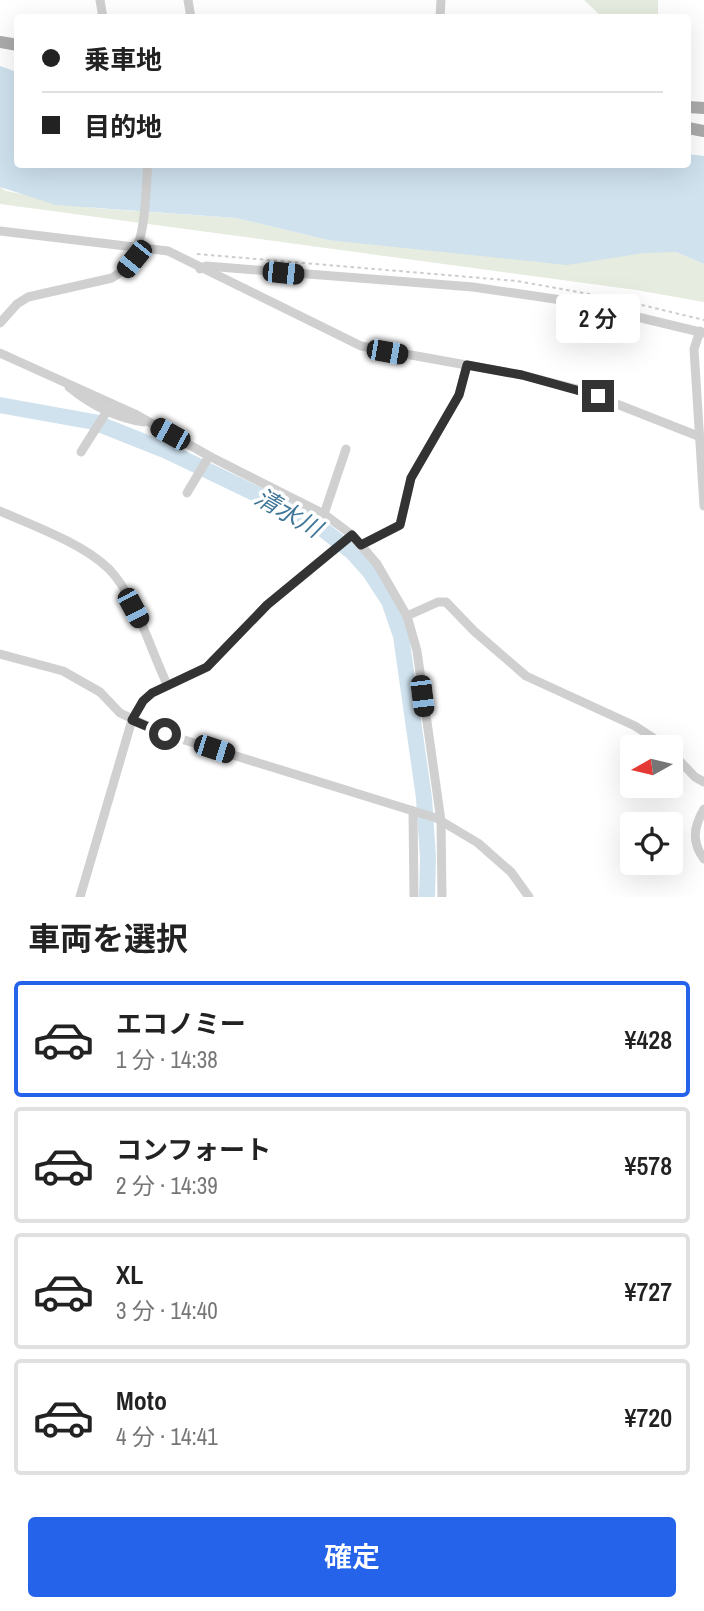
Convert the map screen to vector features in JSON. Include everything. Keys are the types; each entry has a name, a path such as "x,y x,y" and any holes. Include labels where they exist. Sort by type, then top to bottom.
{"street":[{"path":"0,323 17,304 28,297 112,278 124,271 139,247 148,168"},
{"path":"0,231 168,251 361,346 467,365 581,390 698,436"},
{"path":"200,269 206,266 473,287 575,302 702,332 694,349 704,506"},
{"path":"0,353 151,424 324,514 361,545 394,589 407,616 417,651 439,820 442,897"},
{"path":"361,545 400,525 411,478 459,395 467,365"},
{"path":"62,382 84,400 107,411 151,424"},
{"path":"81,452 107,411"},
{"path":"324,514 346,449"},
{"path":"187,493 209,456"},
{"path":"0,512 66,541 108,569 120,584 145,632 167,684"},
{"path":"80,897 132,720 143,701 167,684 207,667 267,605 351,536"},
{"path":"407,616 438,602 446,602 474,631 526,676 635,726 648,735"},
{"path":"0,654 63,671 100,692 120,713 165,734 439,820 478,843 510,872 529,897"},
{"path":"683,765 704,782"},
{"path":"704,808 695,825 695,833 699,853 704,859"},
{"path":"414,897 415,812"}],"shaded area":[{"path":"584,0 658,0 658,14 599,14"},
{"path":"0,187 6,191 93,208 236,218 328,240 676,252 704,264 704,302 636,290 0,204"}],"water":[{"path":"0,66 14,71 14,168 691,168 691,154 704,156 704,264 676,252 644,253 567,265 328,240 236,218 56,205 0,187"}],"waterway":[{"name":"清水川","path":"0,405 94,422 167,451 312,521 352,552 370,572 389,601 401,636 424,798 428,857 427,897"}],"route":[{"path":"165,734 132,720 143,701 167,684 207,667 267,605 352,535 361,545 400,525 411,478 459,395 467,365 522,375 598,396"}]}
